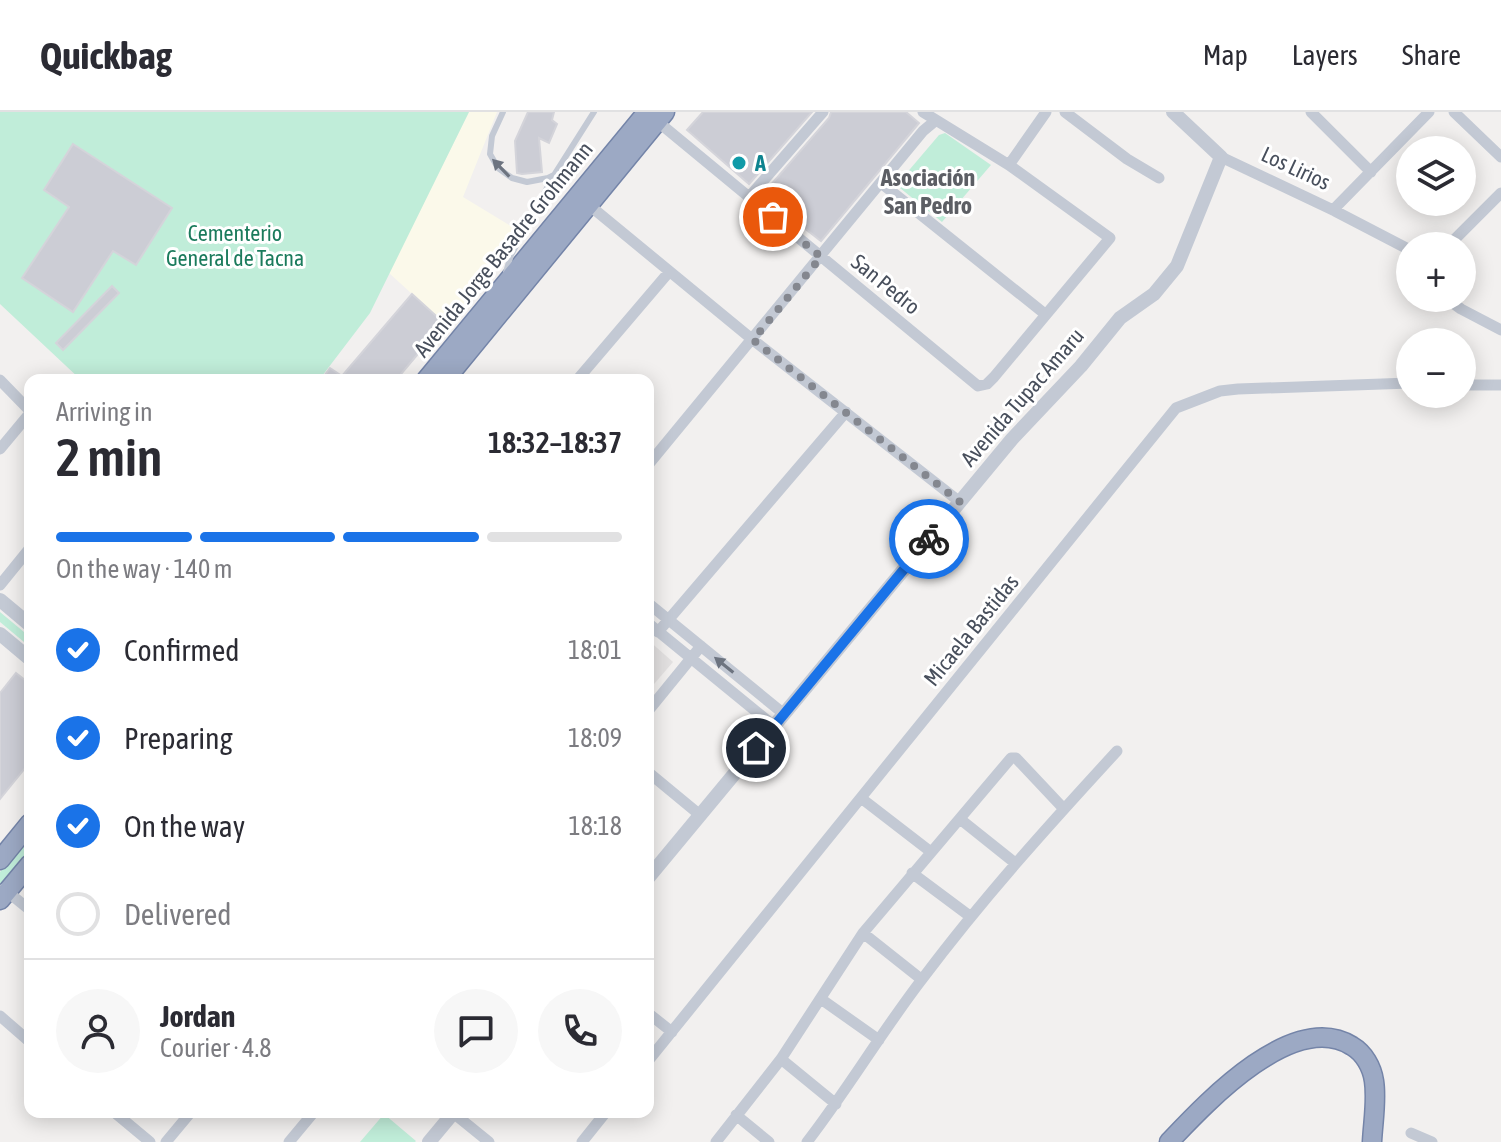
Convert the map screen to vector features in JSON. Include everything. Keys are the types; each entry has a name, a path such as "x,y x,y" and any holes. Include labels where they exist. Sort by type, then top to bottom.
{"highway":[{"name":"Avenida Jorge Basadre Grohmann","path":"450,374 589,205 656,115"},
{"name":"Avenida Jorge Basadre Grohmann","path":"431,374 501,289 656,115"},
{"path":"0,860 24,830"},
{"path":"2,893 24,870"},
{"path":"1169,1142 1245,1070 1287,1047 1322,1037 1349,1044 1369,1064 1375,1083 1372,1142"}],"street":[{"path":"749,197 823,112"},
{"path":"881,183 1045,314 1110,238 1009,165 923,112"},
{"path":"1009,165 1046,112"},
{"path":"1065,112 1127,159 1159,178"},
{"name":"Los Lirios","path":"1173,112 1221,157 1396,243"},
{"path":"1311,112 1371,172"},
{"path":"1333,210 1429,112"},
{"path":"1454,112 1501,157"},
{"name":"San Pedro","path":"656,115 749,197 978,386 987,384 994,377 1045,314"},
{"path":"654,458 923,131 935,121"},
{"name":"Avenida Tupac Amaru","path":"654,871 1012,439 1081,366 1108,331 1129,310 1154,294 1168,280 1177,266 1221,157"},
{"path":"1462,232 1501,193"},
{"path":"589,205 753,340 960,502"},
{"path":"582,374 669,272"},
{"path":"1467,312 1501,330"},
{"path":"0,380 24,406"},
{"name":"Micaela Bastidas","path":"654,1054 1176,408 1220,391 1396,383"},
{"path":"1476,385 1501,385"},
{"path":"658,632 846,412"},
{"path":"0,449 24,419"},
{"path":"0,585 24,555"},
{"path":"0,600 24,620"},
{"path":"654,608 701,646 779,720"},
{"path":"654,628 691,659 779,720"},
{"path":"0,634 24,654"},
{"path":"654,704 701,646"},
{"path":"807,1142 921,979 1015,863 1117,751"},
{"path":"716,1142 781,1059 863,933 1014,757 1064,809"},
{"path":"654,777 700,815"},
{"path":"861,798 931,852"},
{"path":"960,819 1015,863"},
{"path":"912,873 971,917"},
{"path":"2,893 24,906"},
{"path":"863,933 921,979"},
{"path":"821,999 879,1040"},
{"path":"0,1016 24,1037"},
{"path":"654,1018 672,1032"},
{"path":"781,1059 836,1104"},
{"path":"736,1115 769,1142"},
{"path":"121,1118 150,1142"},
{"path":"166,1142 186,1118"},
{"path":"289,1142 309,1118"},
{"path":"429,1142 448,1118"},
{"path":"460,1118 489,1142"},
{"path":"582,1142 601,1118"},
{"path":"1411,1133 1432,1142"}],"lane":[{"path":"503,112 492,136 490,154 498,168 512,178 527,182 541,181 554,175"},
{"path":"501,289 511,255 554,175 594,112"}],"shaded area":[{"path":"469,112 497,112 463,197 516,229 487,281 454,320 444,323 389,273"},
{"path":"654,645 673,662 654,684"}],"green space":[{"name":"Cementerio General de Tacna","path":"0,112 469,112 370,313 324,374 75,374 0,304"},
{"path":"945,133 991,165 942,222 900,188 899,182 939,135"},
{"path":"0,612 24,632 24,642 0,622"},
{"path":"24,842 24,860 0,889 0,872"},
{"path":"381,1118 389,1118 416,1141 415,1142 360,1142"}],"building":[{"path":"528,112 554,112 552,120 557,124 549,143 539,138 542,172 522,174 517,173 515,141"},
{"path":"703,112 812,112 749,184 687,130"},
{"path":"831,112 906,112 919,123 821,241 762,195"},
{"path":"73,144 172,208 136,265 113,251 73,312 22,278 69,207 44,190"},
{"path":"112,286 119,293 63,350 56,343"},
{"path":"412,294 444,323 401,374 344,374"},
{"path":"330,368 339,374 326,374"},
{"path":"16,673 24,679 24,769 0,799 0,693"}],"way so far":[{"path":"773,217 821,257 753,340 960,502 929,539"}],"place":[{"name":"A","path":"739,163"}],"district":[{"name":"Asociación San Pedro","path":"928,192"}],"route":[{"path":"756,748 929,539"}]}
